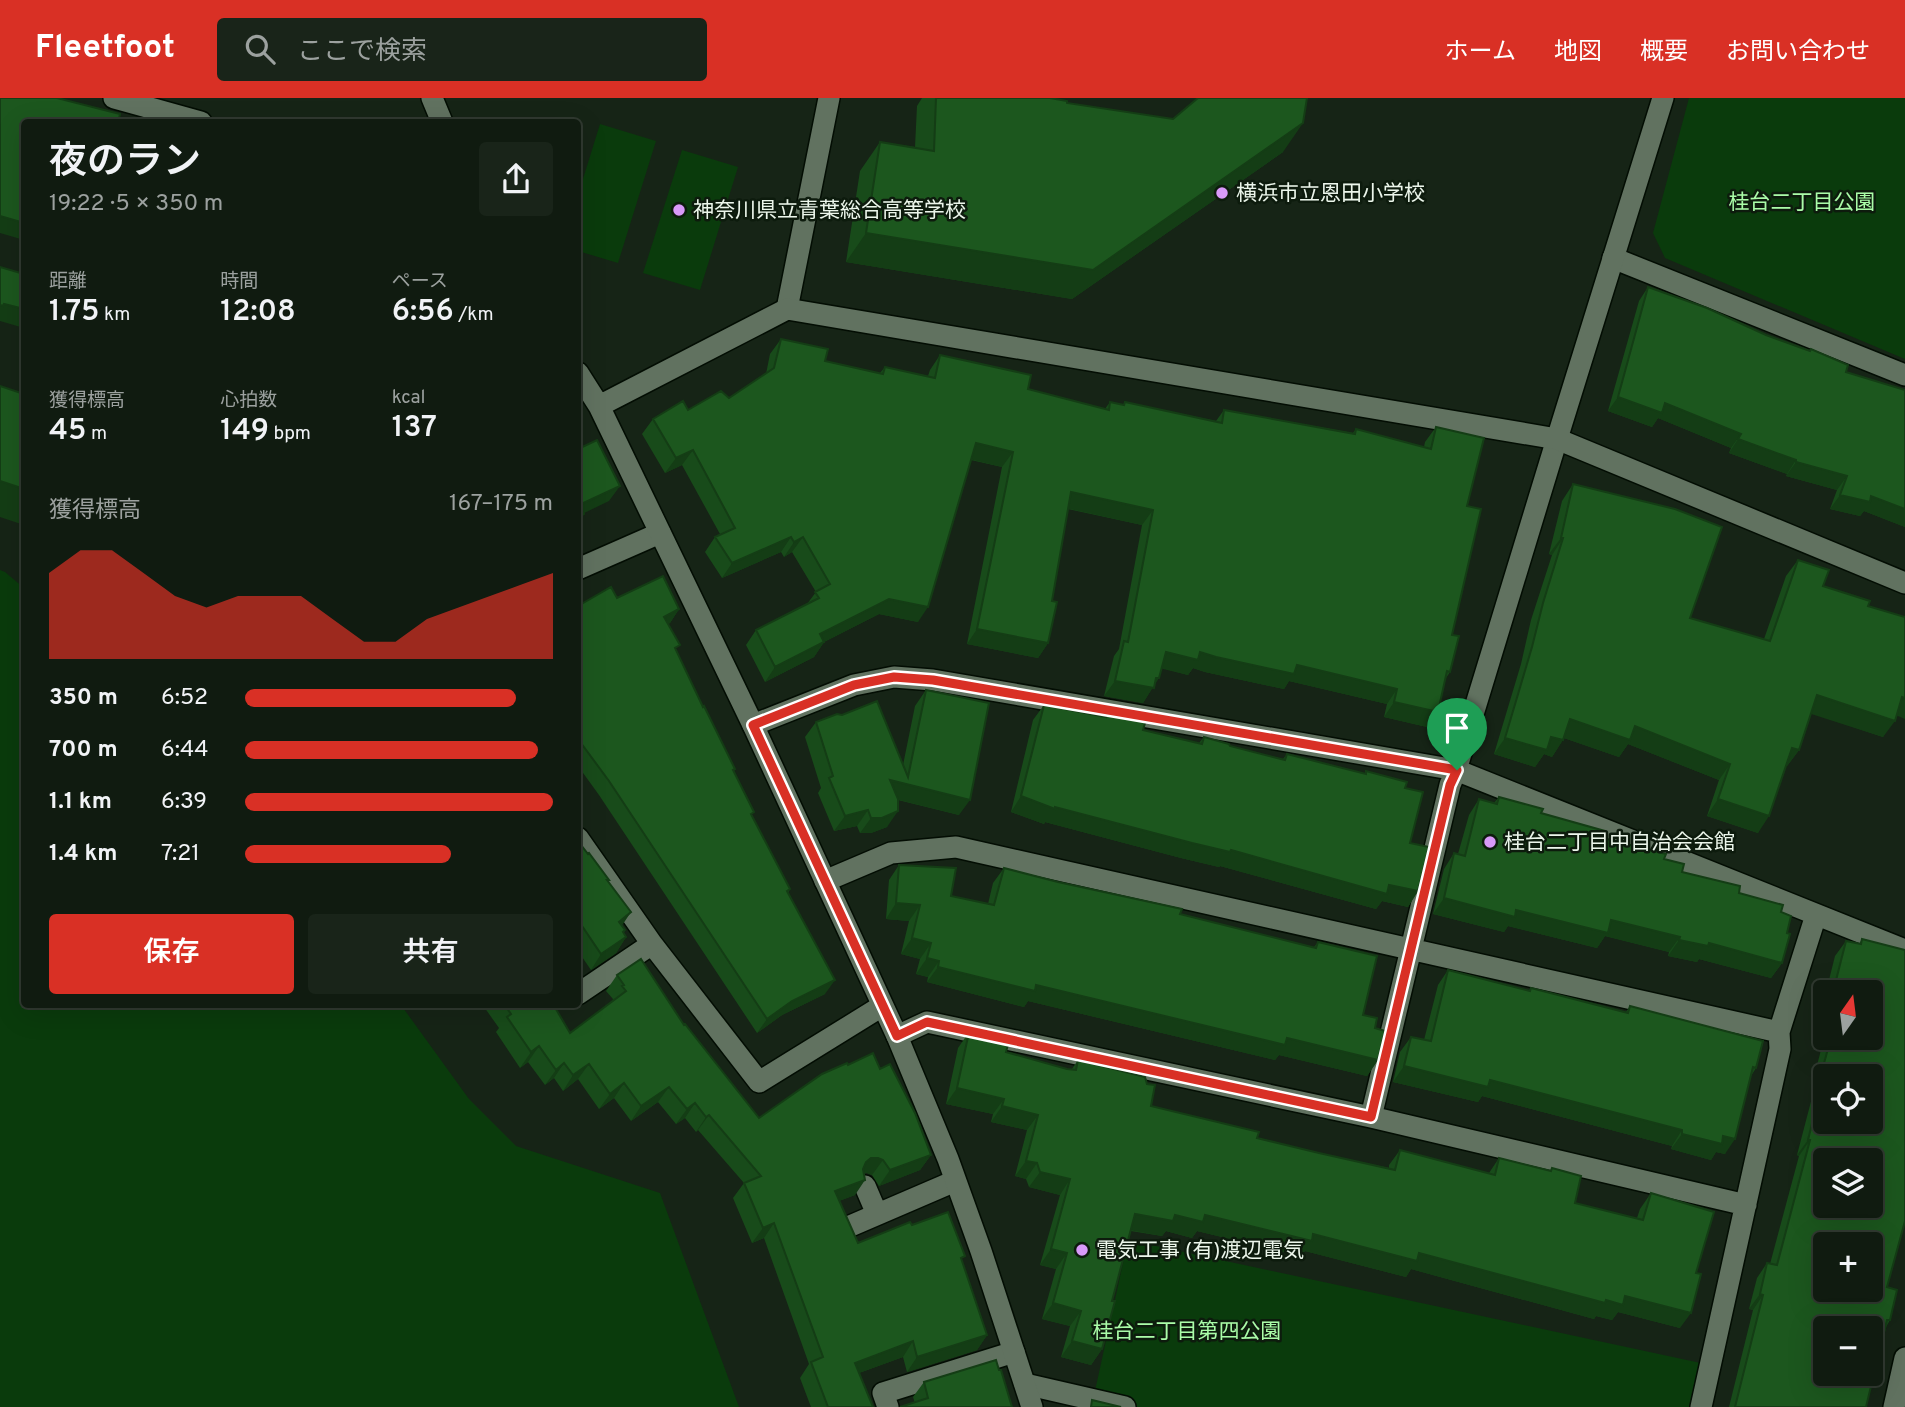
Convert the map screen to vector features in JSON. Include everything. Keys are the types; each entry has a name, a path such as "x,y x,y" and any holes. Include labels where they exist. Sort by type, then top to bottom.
{"street":[{"path":"117,98 190,119"},
{"path":"432,98 441,119"},
{"path":"787,309 829,98"},
{"path":"1371,1117 1450,785 1457,770 1663,98"},
{"path":"1612,258 1905,375"},
{"path":"599,406 787,309 1557,439 1905,583"},
{"path":"581,378 599,406 753,725 897,1036 981,1251 1032,1407"},
{"path":"581,568 660,533"},
{"path":"753,725 854,685 894,677 933,680 1457,770 1905,950"},
{"path":"581,842 652,944 759,1082 882,1006"},
{"path":"825,881 891,853 956,846 1779,1032"},
{"path":"1701,1407 1780,1049 1779,1032 1816,915"},
{"path":"581,992 652,944"},
{"path":"897,1036 927,1022 1371,1117 1746,1205"},
{"path":"848,1227 955,1181"},
{"path":"865,1186 877,1214"},
{"path":"888,1407 883,1393 1014,1352"},
{"path":"1894,1407 1905,1358"},
{"path":"1025,1384 1125,1407"}],"green space":[{"name":"桂台二丁目公園","path":"1689,98 1905,98 1905,359 1665,258 1653,233"},
{"path":"600,124 656,141 618,263 581,252 581,185"},
{"path":"682,150 738,167 700,290 643,273"},
{"path":"0,570 21,585 21,1008 403,1008 469,1099 516,1146 660,1193 739,1407 0,1407"},
{"name":"桂台二丁目第四公園","path":"1128,1240 1710,1365 1701,1407 1125,1407 1093,1400"}],"building":[{"path":"0,98 57,98 120,114 119,119 21,119 21,222 0,216"},
{"path":"936,98 1050,98 1173,119 1198,98 1307,98 1303,123 1093,270 866,233 880,142 934,151"},
{"path":"0,267 21,273 21,308 0,305"},
{"path":"1648,287 1707,308 1766,335 1810,351 1811,349 1848,365 1846,372 1905,390 1905,509 1871,496 1870,502 1840,495 1847,476 1796,462 1738,439 1741,434 1665,403 1662,413 1618,397"},
{"path":"781,339 828,349 825,361 883,374 885,367 935,378 940,355 1031,375 1028,389 1109,410 1110,402 1124,405 1125,402 1222,423 1224,410 1355,434 1356,429 1431,449 1436,427 1484,438 1467,506 1481,509 1452,635 1459,636 1450,672 1447,671 1438,712 1394,702 1397,689 1297,665 1294,674 1200,652 1198,660 1166,652 1154,688 1115,681 1124,641 1128,642 1153,510 1071,492 1052,601 1057,602 1048,643 977,629 1013,452 976,443 928,607 889,599 820,634 824,642 775,667 756,630 819,598 815,592 830,584 803,537 794,542 791,537 732,563 715,537 735,528 693,450 676,458 653,419 683,401 688,410 721,391 729,398 774,368"},
{"path":"0,386 21,393 21,488 0,481"},
{"path":"597,440 620,486 581,504 581,448"},
{"path":"1573,484 1675,509 1722,527 1690,618 1770,641 1798,560 1829,570 1823,586 1870,601 1868,606 1905,617 1905,698 1902,697 1895,721 1817,695 1799,750 1792,748 1769,816 1718,799 1730,764 1635,726 1630,740 1570,719 1563,740 1551,737 1547,750 1505,738 1563,538"},
{"path":"663,576 679,609 664,617 680,645 675,648 735,769 733,770 754,812 751,814 790,889 787,891 835,980 792,1001 767,1019 581,743 581,604 611,587 617,598"},
{"path":"926,690 989,703 970,800 890,780 898,799 898,811 882,818 871,818 868,810 845,816 829,778 833,776 816,722 877,701 908,777"},
{"path":"1044,705 1106,717 1108,706 1148,713 1143,730 1202,744 1204,737 1285,760 1287,754 1407,782 1405,788 1423,792 1410,843 1429,847 1418,891 1389,885 1387,894 1231,850 1230,852 1055,809 1021,796"},
{"path":"1499,797 1543,809 1541,813 1605,831 1603,838 1666,854 1664,859 1684,864 1682,872 1740,886 1739,893 1783,905 1781,912 1791,916 1787,933 1790,934 1782,963 1709,943 1708,946 1679,940 1680,937 1611,920 1608,933 1516,910 1515,917 1444,898 1454,853 1465,856 1479,799 1497,804"},
{"path":"581,845 631,912 619,922 626,937 601,954 581,924"},
{"path":"899,865 956,868 951,896 994,905 1004,868 1182,909 1180,914 1316,948 1318,942 1377,956 1363,1015 1377,1018 1375,1028 1385,1031 1378,1060 1287,1038 1285,1045 1036,985 1035,991 938,967 939,961 927,958 931,943 912,938 920,905 896,903"},
{"path":"1862,939 1905,950 1905,1221 1887,1287 1897,1290 1890,1320 1887,1320 1883,1337 1883,1316 1813,1316 1813,1386 1871,1386 1866,1407 1735,1407 1763,1295 1760,1294 1767,1263 1777,1265 1813,1120 1813,1134 1883,1134 1883,1064 1824,1064 1828,1050 1883,1050 1883,980 1836,980 1846,941 1861,944"},
{"path":"641,959 684,1025 759,1118 822,1074 847,1063 848,1065 873,1053 880,1069 890,1064 915,1113 931,1155 890,1170 883,1160 871,1158 863,1169 865,1180 835,1191 858,1243 910,1222 912,1225 948,1212 965,1256 961,1258 987,1335 917,1357 913,1341 855,1363 873,1407 828,1407 811,1362 823,1357 774,1223 763,1228 744,1183 761,1176 709,1115 706,1117 695,1103 687,1109 669,1087 641,1106 624,1083 610,1094 589,1064 573,1075 564,1063 556,1070 539,1046 531,1052 507,1017 511,1014 507,1008 555,1008 570,1033 626,991 617,975"},
{"path":"1448,970 1628,1013 1630,1006 1763,1041 1756,1068 1753,1067 1735,1139 1723,1136 1722,1144 1682,1134 1682,1130 1490,1080 1488,1087 1404,1066 1411,1037 1431,1041"},
{"path":"969,1032 1009,1041 1006,1052 1067,1069 1076,1070 1078,1060 1145,1077 1147,1084 1155,1085 1151,1106 1259,1132 1257,1138 1319,1153 1395,1170 1400,1150 1495,1175 1499,1158 1581,1176 1575,1203 1643,1220 1651,1193 1714,1212 1696,1273 1701,1274 1691,1313 1625,1296 1623,1305 1606,1300 1605,1303 1419,1253 1417,1261 1313,1234 1312,1241 1205,1215 1203,1222 1175,1215 1173,1221 1135,1214 1102,1349 1072,1341 1081,1311 1053,1303 1067,1253 1051,1249 1070,1179 1040,1172 1037,1163 1026,1161 1038,1115 1002,1106 1004,1099 957,1088"},
{"path":"996,1360 1012,1407 900,1407 928,1398 924,1382"},
{"path":"1092,1400 1121,1407 1091,1407"}],"place":[{"name":"横浜市立恩田小学校","path":"1222,193"},
{"name":"神奈川県立青葉総合高等学校","path":"679,210"},
{"name":"桂台二丁目中自治会会館","path":"1490,842"},
{"name":"電気工事 (有)渡辺電気","path":"1082,1250"}],"route":[{"path":"894,677 933,680 1457,770 1450,785 1371,1117 927,1022 897,1036 753,725 854,685 894,677"}]}
